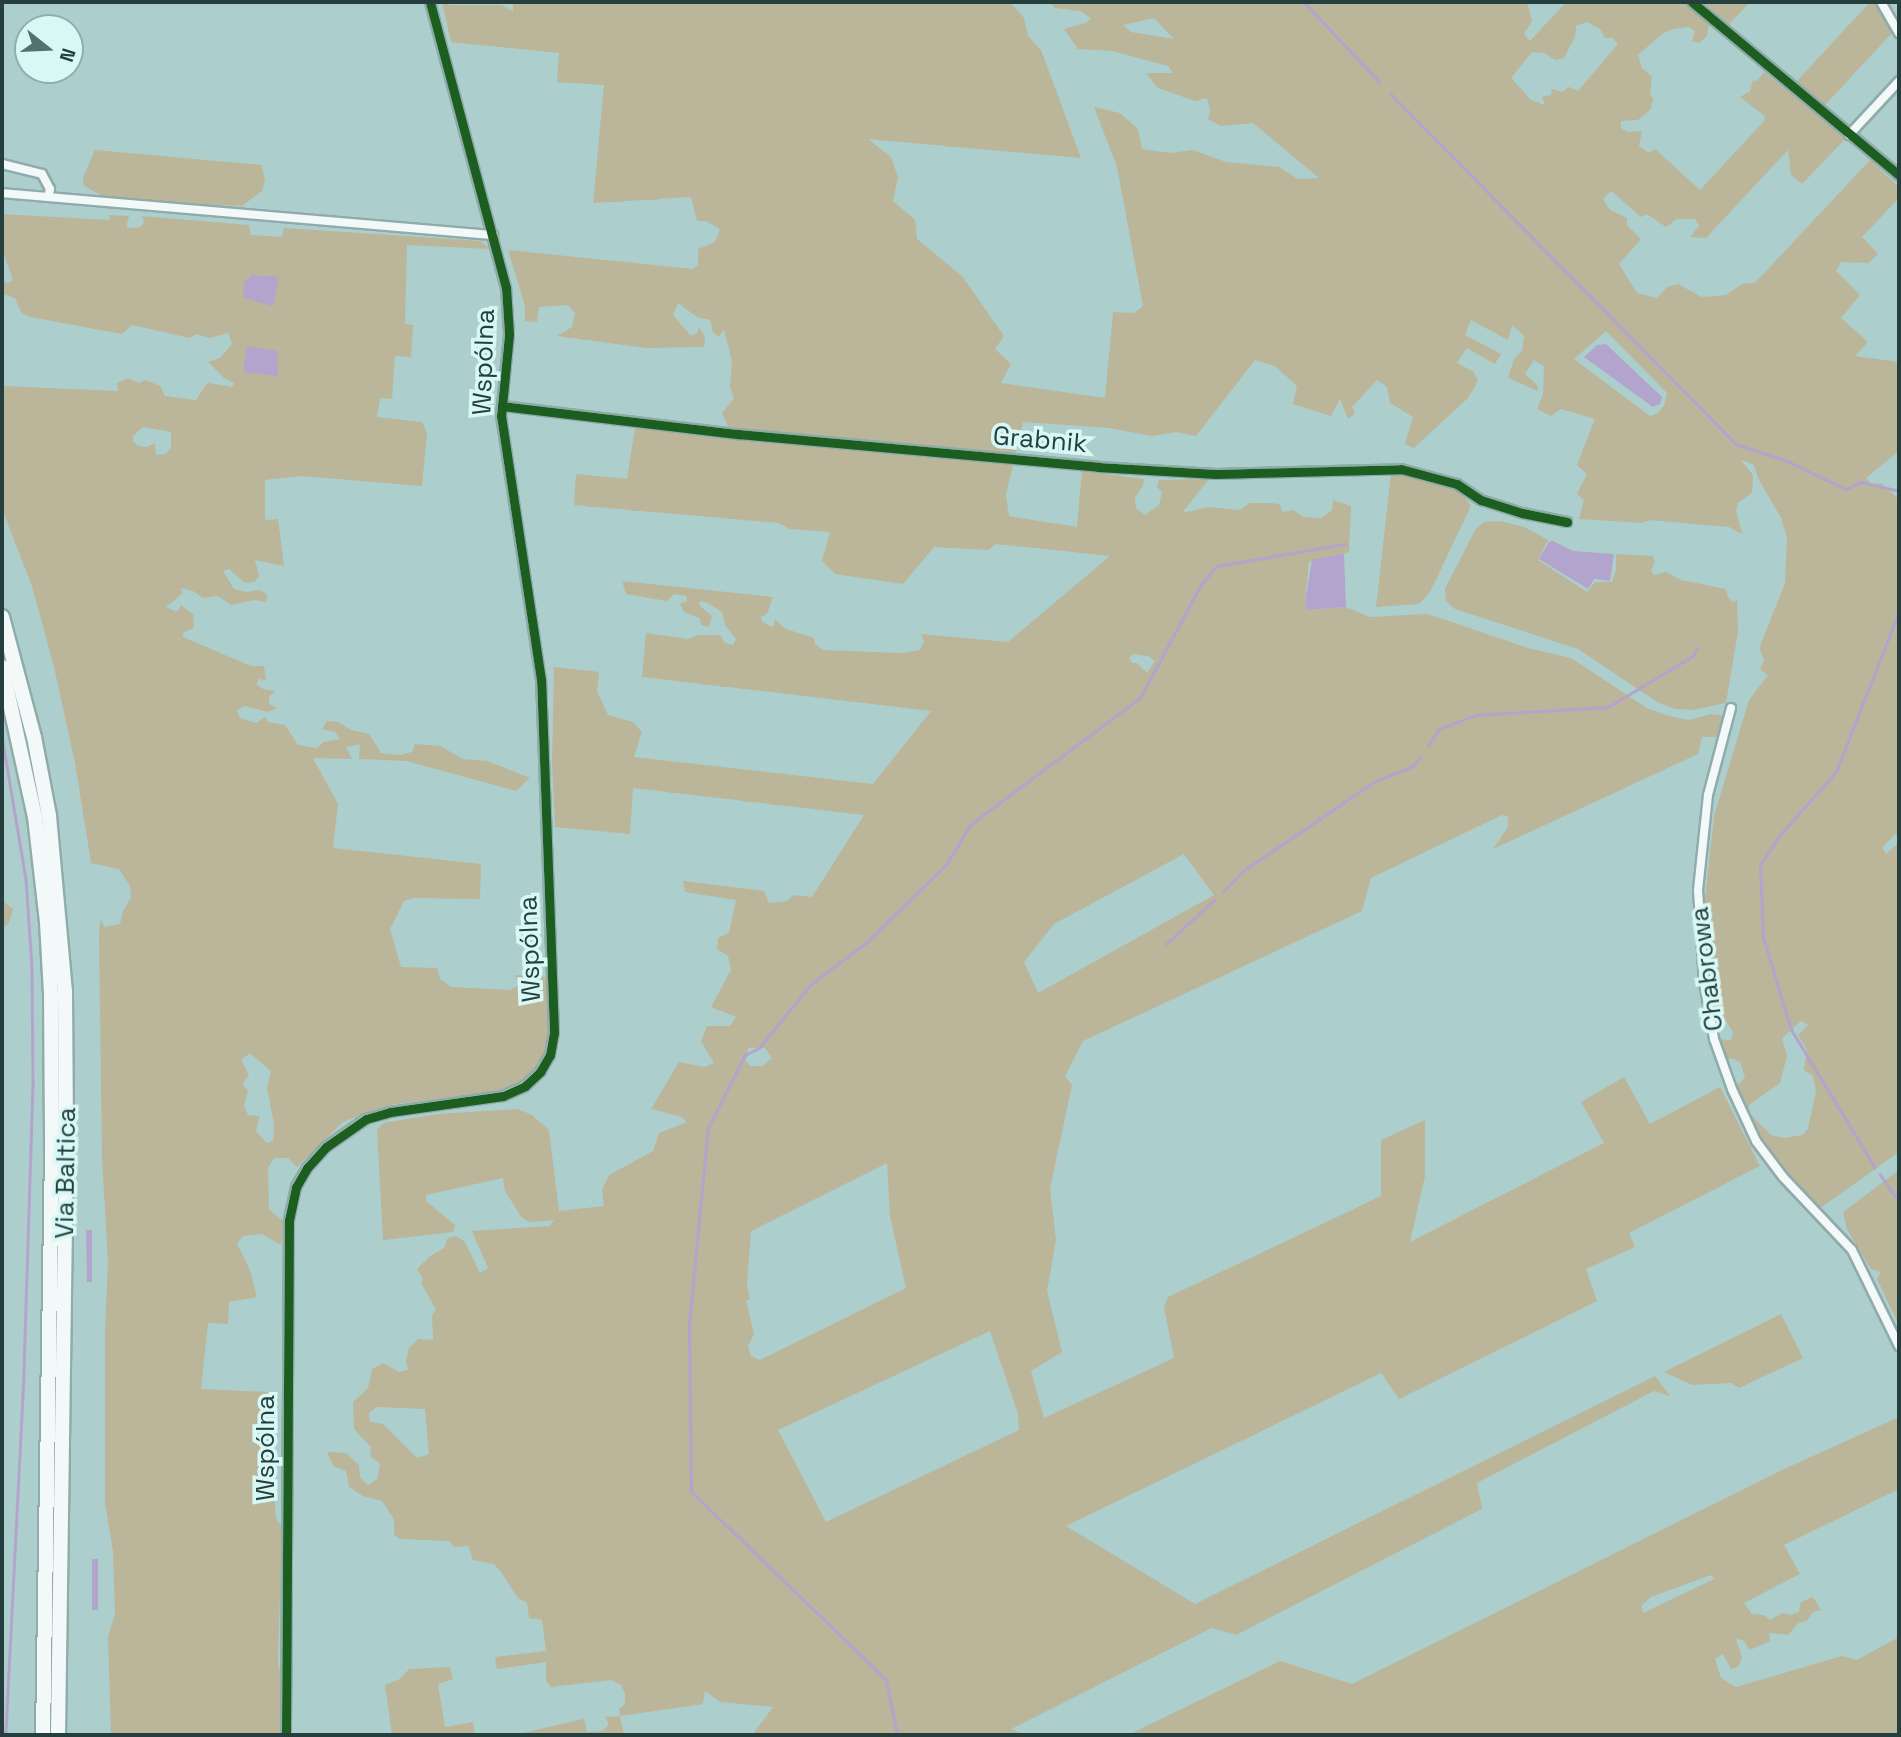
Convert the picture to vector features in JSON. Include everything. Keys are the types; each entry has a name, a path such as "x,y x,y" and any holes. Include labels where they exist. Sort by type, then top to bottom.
{"highway":[{"name":"Via Baltica","path":"2,617 34,737 49,816 65,991 67,1135 58,1735"},
{"name":"Via Baltica","path":"2,667 35,817 47,922 52,1019 43,1735"}],"street":[{"name":"Wspólna","path":"286,1735 289,1220 296,1187 307,1168 326,1147 366,1119 390,1112 503,1096 525,1086 540,1072 550,1055 554,1032 541,680 502,406 509,310 493,235 430,2"},
{"path":"1692,2 1899,175"},
{"path":"1881,2 1899,33"},
{"path":"1849,135 1899,81"},
{"path":"2,164 42,174 50,189 48,197"},
{"path":"2,193 493,235"},
{"name":"Grabnik","path":"502,406 738,433 1098,467 1216,474 1401,469 1458,484 1481,500 1522,513 1567,522"},
{"name":"Chabrowa","path":"1731,708 1708,795 1698,890 1704,982 1714,1039 1732,1089 1756,1141 1783,1177 1853,1250 1899,1346"}],"shaded area":[{"path":"442,2 450,5 501,5 513,11 513,2 1010,2 1024,18 1028,36 1041,50 1081,158 868,139 891,157 898,177 893,201 915,220 917,239 962,276 1004,336 995,349 1011,364 1001,383 1105,398 1113,312 1134,313 1143,306 1117,167 1094,107 1120,113 1138,129 1142,149 1171,153 1193,150 1226,162 1279,167 1298,179 1319,178 1253,123 1221,126 1208,119 1210,110 1207,98 1195,101 1158,88 1146,73 1173,73 1168,66 1112,51 1078,49 1064,29 1086,23 1091,18 1080,11 1055,8 1049,2 1527,2 1532,21 1524,34 1530,41 1566,2 1683,2 1709,23 1707,36 1699,43 1692,41 1695,31 1689,27 1673,29 1663,33 1638,55 1642,68 1652,77 1651,109 1638,120 1621,121 1621,128 1628,132 1642,131 1639,146 1649,153 1655,149 1700,190 1764,121 1765,116 1740,97 1750,91 1753,80 1757,81 1764,72 1846,138 1802,184 1791,175 1788,150 1706,238 1690,237 1699,226 1695,219 1677,219 1666,227 1647,214 1641,217 1611,191 1603,199 1610,210 1627,218 1627,225 1641,239 1619,264 1637,293 1657,298 1667,287 1678,284 1702,297 1726,295 1742,284 1755,283 1870,160 1899,187 1899,198 1862,237 1878,254 1868,263 1841,262 1836,271 1860,295 1841,318 1868,342 1855,356 1899,362 1899,451 1866,478 1871,484 1881,483 1899,499 1899,835 1895,834 1882,848 1886,854 1899,843 1899,1152 1819,1209 1769,1154 1747,1116 1751,1115 1771,1135 1784,1138 1802,1135 1808,1129 1816,1091 1813,1076 1804,1070 1807,1050 1798,1035 1808,1025 1801,1021 1782,1038 1787,1056 1780,1083 1750,1104 1747,1110 1732,1084 1739,1084 1745,1077 1740,1062 1731,1058 1725,1061 1718,1039 1731,1040 1733,1032 1726,1021 1715,1021 1704,907 1714,816 1749,700 1768,675 1760,669 1764,660 1759,648 1785,583 1787,537 1781,518 1758,478 1754,465 1741,460 1753,475 1752,493 1738,503 1736,510 1742,534 1729,527 1649,520 1642,523 1579,519 1584,500 1577,494 1587,474 1577,465 1595,419 1561,409 1551,416 1537,409 1543,394 1544,366 1534,360 1525,374 1537,385 1538,391 1508,378 1514,359 1522,351 1524,336 1512,325 1508,340 1471,320 1465,335 1501,354 1495,364 1467,348 1457,363 1474,372 1478,381 1468,398 1414,448 1405,444 1413,417 1390,403 1387,387 1377,380 1352,407 1355,413 1348,419 1340,399 1331,416 1293,404 1297,386 1275,366 1255,360 1196,436 1176,432 1152,436 1109,428 1023,422 1006,495 1009,516 1077,527 1082,471 1144,479 1135,498 1136,508 1145,515 1159,505 1162,492 1157,487 1159,480 1209,479 1182,513 1208,507 1240,510 1250,503 1269,503 1279,504 1283,512 1293,510 1303,517 1321,518 1332,510 1333,500 1351,506 1349,552 1309,562 1305,602 1307,610 1346,607 1370,617 1428,614 1528,648 1571,658 1647,708 1669,716 1689,720 1711,714 1721,715 1724,720 1720,737 1702,737 1698,754 1493,849 1508,827 1508,817 1502,815 1371,878 1362,911 1083,1041 1065,1076 1072,1085 1050,1189 1056,1240 1047,1291 1062,1352 1031,1371 1044,1418 1174,1358 1164,1307 1168,1297 1381,1196 1381,1140 1425,1120 1425,1176 1410,1242 1604,1143 1581,1102 1624,1077 1650,1124 1720,1087 1760,1166 1629,1233 1635,1247 1586,1269 1597,1301 1399,1399 1381,1373 1066,1526 1195,1604 1655,1376 1670,1396 1654,1391 1477,1483 1482,1509 1236,1635 1212,1628 1011,1729 1026,1735 752,1735 773,1707 720,1702 705,1691 703,1704 620,1716 619,1709 625,1704 625,1694 621,1685 611,1680 551,1687 546,1681 546,1662 497,1669 495,1657 546,1651 542,1620 529,1618 527,1603 518,1598 501,1572 494,1564 473,1560 468,1546 454,1547 449,1541 400,1539 394,1535 394,1519 382,1501 363,1496 349,1487 346,1471 333,1466 327,1452 346,1453 359,1465 360,1477 368,1485 377,1479 380,1464 370,1456 371,1447 354,1429 353,1402 368,1388 372,1369 383,1363 399,1372 408,1370 406,1360 409,1348 418,1339 433,1340 432,1316 436,1309 421,1283 423,1279 417,1269 430,1256 444,1248 448,1238 456,1236 465,1242 480,1273 488,1268 472,1231 550,1226 554,1220 530,1222 522,1218 505,1191 503,1178 426,1195 426,1201 455,1225 453,1232 383,1240 377,1130 383,1123 438,1114 518,1109 532,1115 549,1130 559,1211 604,1206 602,1190 609,1175 653,1151 659,1133 687,1122 682,1117 651,1109 679,1062 705,1067 714,1063 701,1041 707,1026 730,1026 736,1017 711,1007 731,970 728,956 717,949 718,938 729,933 736,900 685,892 683,881 764,891 769,903 787,901 793,895 812,897 864,815 633,788 630,834 555,827 552,764 554,667 599,672 597,691 608,715 633,722 642,732 634,757 873,784 931,711 642,677 646,633 688,639 698,635 720,635 725,643 733,645 736,639 725,625 722,612 708,603 699,601 700,606 712,616 709,627 701,625 700,618 684,612 680,604 687,601 686,596 674,594 667,601 626,594 622,581 773,597 767,614 761,617 762,622 773,627 775,620 786,629 814,638 815,644 823,650 900,653 920,650 924,641 921,634 1008,642 1110,556 996,544 988,550 934,547 903,584 835,574 822,561 830,532 790,529 779,523 574,505 576,474 627,479 635,428 734,439 722,413 734,398 730,387 732,361 724,330 719,337 713,332 710,320 697,317 678,303 673,315 690,335 697,334 699,327 705,337 704,347 646,348 557,336 572,327 575,313 568,305 539,307 537,322 525,321 525,306 508,250 693,269 698,265 698,249 715,242 720,229 706,221 697,221 691,197 593,203 604,85 557,82 559,53 451,42","holes":["1154,18 1174,39 1131,32 1123,25","1587,22 1600,29 1605,38 1612,38 1618,44 1578,91 1569,87 1562,92 1552,89 1551,95 1542,97 1545,105 1531,100 1511,78 1532,52 1544,53 1556,60 1564,58 1575,37 1576,26","1606,331 1667,393 1664,406 1658,413 1650,416 1574,359","1133,654 1148,656 1155,661 1147,673 1137,663 1132,663 1129,658","1184,854 1214,895 1038,993 1024,962 1054,924","748,1048 765,1048 772,1058 763,1066 750,1066 746,1061","887,1163 890,1216 906,1288 760,1360 751,1356 748,1346 754,1334 746,1300 750,1300 747,1284 751,1231","990,1331 1018,1414 1019,1430 826,1522 778,1430","377,1407 425,1409 429,1454 417,1458 383,1424 370,1422 369,1413"]},
{"path":"1703,2 1750,2 1729,24"},
{"path":"1870,2 1876,2 1894,31 1825,105 1797,81"},
{"path":"95,150 262,165 265,181 262,191 242,206 110,200 84,186 83,178"},
{"path":"2,214 110,220 109,215 129,216 126,227 131,228 140,227 144,222 142,216 249,225 251,235 282,237 284,228 481,241 490,249 407,245 405,324 413,325 411,357 395,356 392,399 380,398 377,417 422,422 427,433 422,486 302,476 265,480 265,520 278,519 284,566 255,560 259,576 255,582 245,583 229,569 223,571 234,589 246,592 259,590 268,595 266,602 255,600 231,605 218,596 203,598 193,591 181,588 182,594 166,607 177,612 181,605 193,614 194,628 183,633 183,637 251,666 264,666 266,680 259,679 256,684 263,689 275,691 269,697 269,704 277,708 268,712 245,706 237,710 240,718 256,723 265,717 268,722 285,725 298,745 317,748 323,742 340,739 335,732 322,729 327,721 338,722 351,730 369,734 381,753 400,755 412,752 415,744 440,746 463,759 487,761 530,778 516,791 406,761 359,759 360,744 346,747 352,759 313,758 338,804 333,848 481,864 480,899 413,898 404,901 390,929 401,967 437,968 440,979 451,987 510,990 520,984 514,975 547,977 549,1036 544,1055 525,1082 503,1091 395,1104 373,1110 343,1122 297,1167 288,1158 274,1158 268,1168 269,1210 285,1222 281,1245 262,1234 243,1236 237,1244 250,1270 257,1297 229,1302 228,1324 208,1323 201,1389 269,1392 268,1438 276,1518 282,1527 278,1662 282,1682 281,1735 111,1735 108,1637 115,1614 113,1552 105,1503 105,1330 108,1263 102,1158 99,936 100,920 105,927 120,924 123,911 131,898 130,886 119,869 91,863 75,763 54,667 32,586 2,509 2,386 118,391 117,383 128,378 139,383 146,380 160,386 165,396 196,400 207,383 232,387 234,383 224,378 208,362 220,358 232,344 228,333 209,338 196,334 190,338 132,325 122,334 30,317 21,312 15,298 2,294 2,280 8,283 13,280 2,249","holes":["143,427 171,432 171,447 166,454 156,455 155,443 147,447 138,446 133,441 133,436","250,1053 271,1071 267,1088 274,1124 273,1141 267,1143 256,1131 260,1116 248,1115 244,1106 248,1090 242,1084 249,1075 241,1060"]},
{"path":"251,275 279,277 273,306 243,298 244,283"},
{"path":"1606,344 1662,397 1660,404 1653,407 1584,357 1597,345"},
{"path":"247,346 277,351 278,376 243,372"},
{"path":"1391,474 1424,478 1460,491 1471,506 1430,592 1419,604 1376,607"},
{"path":"1500,521 1524,527 1548,540 1538,560 1587,592 1595,582 1612,582 1616,569 1616,554 1653,556 1655,562 1651,570 1654,575 1666,572 1681,580 1726,589 1733,602 1737,600 1738,631 1726,703 1692,710 1675,709 1657,702 1578,649 1455,609 1446,601 1445,589 1475,530 1484,522"},
{"path":"1553,541 1573,551 1614,554 1610,581 1594,579 1588,589 1539,559 1549,542"},
{"path":"1344,553 1346,607 1307,610 1305,602 1312,560"},
{"path":"2,890 4,902 13,909 9,923 2,928"},
{"path":"1899,1170 1899,1325 1877,1279 1881,1272 1871,1269 1847,1229 1843,1212"},
{"path":"86,1230 92,1230 92,1282 87,1282"},
{"path":"1781,1314 1803,1358 1739,1388 1731,1383 1692,1385 1664,1372"},
{"path":"1899,1417 1899,1489 1784,1545 1800,1574 1744,1603 1752,1614 1764,1615 1770,1620 1782,1613 1791,1615 1799,1612 1801,1602 1813,1597 1821,1610 1813,1612 1807,1621 1798,1623 1788,1635 1769,1633 1770,1641 1750,1650 1743,1640 1736,1639 1742,1657 1738,1667 1731,1669 1723,1654 1715,1659 1721,1678 1736,1687 1842,1656 1857,1660 1899,1637 1899,1735 1128,1735 1280,1661 1352,1684 1782,1470","holes":["1711,1575 1714,1579 1643,1613 1641,1606 1651,1597"]},
{"path":"92,1559 98,1559 98,1610 92,1610"},
{"path":"450,1667 453,1679 438,1684 445,1727 473,1722 475,1735 392,1735 385,1685 400,1679 409,1669"},
{"path":"620,1716 624,1735 513,1735 584,1719 587,1732 603,1731 609,1724 605,1717"}],"waterway":[{"path":"1304,2 1379,81"},
{"path":"1391,94 1736,444 1787,461 1846,489 1861,482 1899,491"},
{"path":"897,1735 886,1680 691,1492 689,1324 708,1128 745,1055 759,1048 810,985 866,943 946,865 970,825 1140,698 1202,583 1217,566 1345,544"},
{"path":"1875,1168 1791,1030 1763,937 1760,865 1778,837 1836,772 1899,611"},
{"path":"1428,746 1439,729 1475,715 1608,707 1693,656 1697,648"},
{"path":"2,736 26,879 32,968 33,1084 24,1376 6,1735"},
{"path":"1223,892 1243,871 1374,782 1413,766 1420,757"},
{"path":"1166,944 1214,900"},
{"path":"1880,1174 1899,1201"}],"cycle path":[{"path":"286,1735 289,1220 296,1187 307,1168 326,1147 366,1119 390,1112 503,1096 525,1086 540,1072 550,1055 554,1032 541,680 501,416 509,334 506,288 430,2"},
{"path":"1692,2 1899,175"},
{"path":"502,406 738,434 1098,467 1216,474 1401,469 1457,484 1481,500 1522,513 1567,522"}]}
